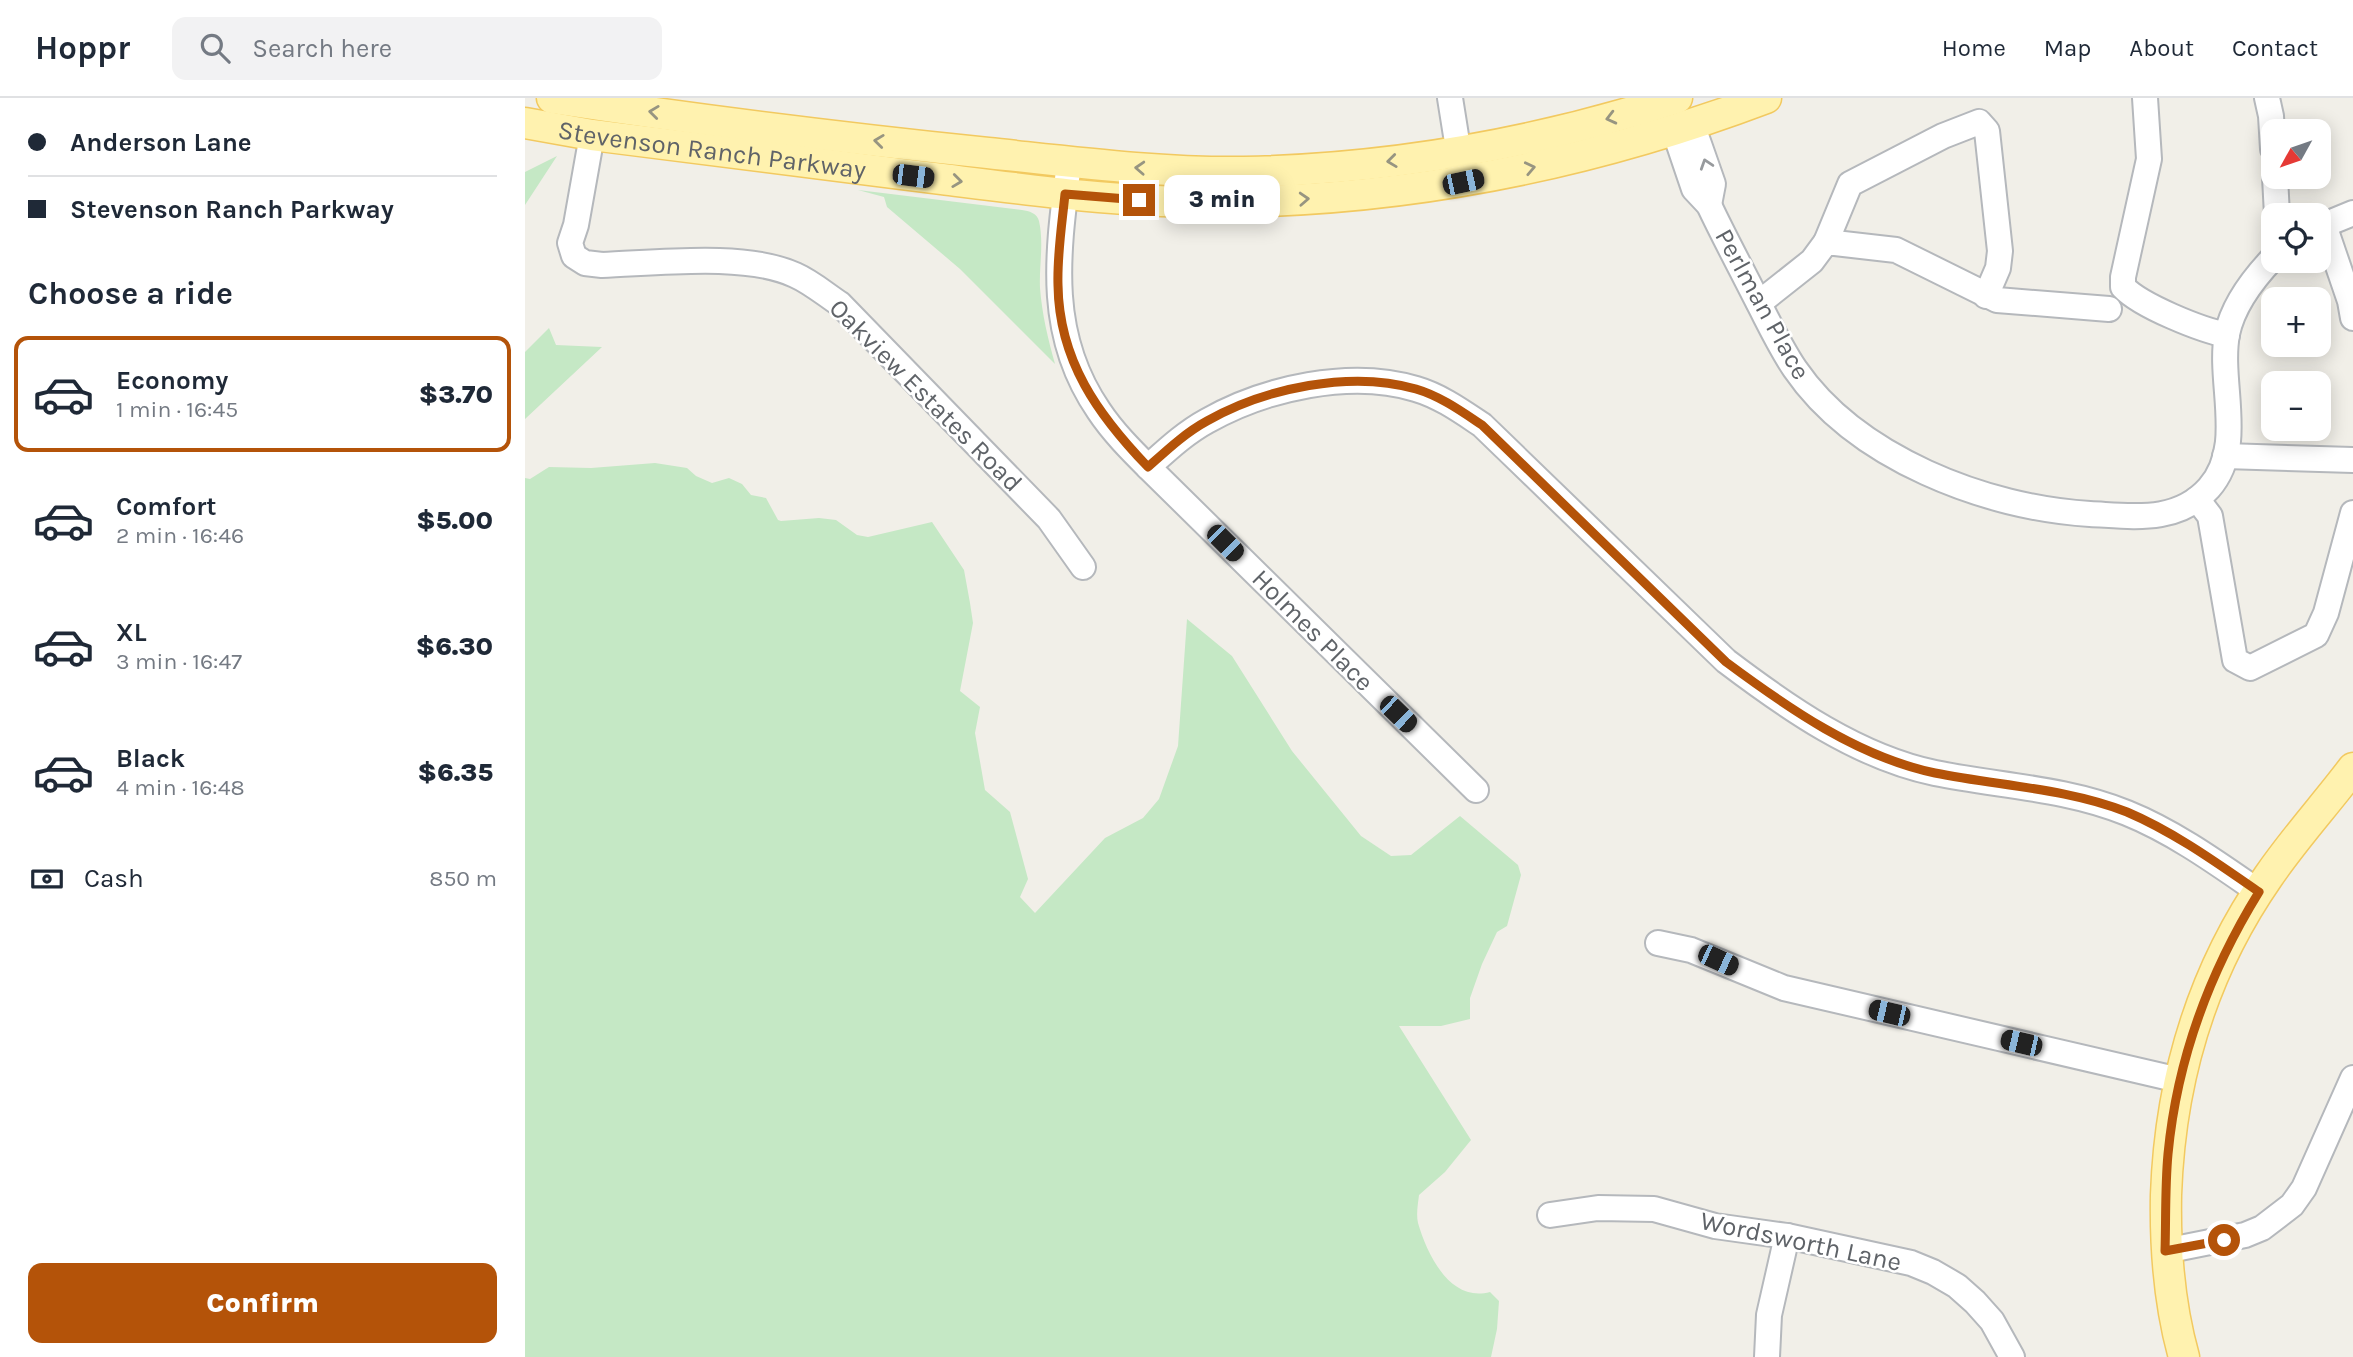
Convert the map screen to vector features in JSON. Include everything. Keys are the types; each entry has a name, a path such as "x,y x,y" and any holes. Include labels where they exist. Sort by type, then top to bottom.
{"main road":[{"name":"Stevenson Ranch Parkway","path":"552,98 910,145 1069,163 1188,172 1246,172 1363,164 1459,150 1575,127 1677,98"},
{"name":"Stevenson Ranch Parkway","path":"525,123 592,135 1065,194 1161,201 1257,201 1363,194 1463,182 1559,162 1683,127 1766,98"},
{"path":"2184,1357 2172,1302 2165,1251 2168,1156 2179,1080 2196,1019 2215,973 2259,892 2284,855 2353,768"}],"street":[{"path":"1450,98 1463,182"},
{"path":"2145,98 2150,159 2123,287 2134,296 2176,317 2208,331 2227,335"},
{"path":"2267,98 2271,119"},
{"path":"1759,303 1812,261 1826,242 1850,184 1943,136 1979,122 1987,131 2000,251 1999,268 1986,296"},
{"name":"Perlman Place","path":"1683,127 1694,189 1709,205 1796,370 1823,404 1857,432 1911,465 2006,501 2064,512 2144,517 2185,508 2210,488 2220,471 2228,437 2227,335 2231,320 2261,270"},
{"name":"Oakview Estates Road","path":"592,135 570,243 574,256 585,263 603,265 728,261 760,264 794,274 817,288 840,304 1049,519 1083,567"},
{"name":"Holmes Place","path":"1069,163 1058,285 1060,314 1075,366 1098,410 1148,467 1476,790"},
{"path":"2331,222 2353,213"},
{"path":"1826,242 1896,250 1986,296 2008,302 2109,309"},
{"path":"2331,252 2350,301 2353,318"},
{"path":"1148,467 1173,444 1207,421 1237,406 1271,395 1309,385 1344,382 1383,382 1417,389 1450,404 1482,425 1726,662 1837,735 1899,763 1934,772 2087,799 2128,813 2169,834 2259,892"},
{"path":"2225,456 2353,460"},
{"path":"2197,499 2210,516 2235,660 2250,668 2316,635 2326,612 2353,513"},
{"path":"1658,943 1691,950 1784,988 2179,1080"},
{"path":"2165,1251 2245,1235 2262,1228 2292,1205 2309,1177 2353,1078"},
{"name":"Wordsworth Lane","path":"1550,1215 1598,1208 1654,1209 1715,1226 1787,1237 1911,1263 1957,1286 1975,1302 1992,1321 2012,1357"},
{"path":"1767,1357 1769,1315 1787,1237"}],"green space":[{"path":"557,156 525,205 525,172"},
{"path":"858,190 1022,210 1035,214 1039,221 1041,238 1042,307 1055,364 960,269 887,207 884,197"},
{"path":"549,328 556,345 602,347 525,419 525,352"},
{"path":"655,463 687,468 696,476 712,483 729,478 742,484 751,495 766,498 781,521 819,518 836,520 857,535 868,537 932,522 964,570 973,623 960,691 980,707 975,733 985,790 1010,812 1028,879 1020,897 1035,913 1105,838 1143,818 1159,799 1178,746 1187,619 1232,656 1292,751 1361,836 1391,856 1411,855 1460,816 1518,865 1521,875 1507,926 1497,932 1482,964 1470,998 1470,1019 1441,1026 1399,1026 1471,1140 1445,1172 1419,1195 1417,1220 1434,1261 1452,1283 1463,1290 1490,1292 1499,1301 1491,1357 525,1357 525,478 530,479 549,467 591,468"}],"route":[{"path":"1139,200 1065,194 1058,257 1058,285 1066,342 1087,392 1113,430 1148,467 1173,444 1207,421 1237,406 1271,395 1309,385 1344,382 1383,382 1417,389 1450,404 1482,425 1726,662 1837,735 1899,763 1934,772 2087,799 2128,813 2169,834 2259,892 2215,973 2196,1019 2174,1102 2168,1156 2165,1251 2224,1240"}]}
